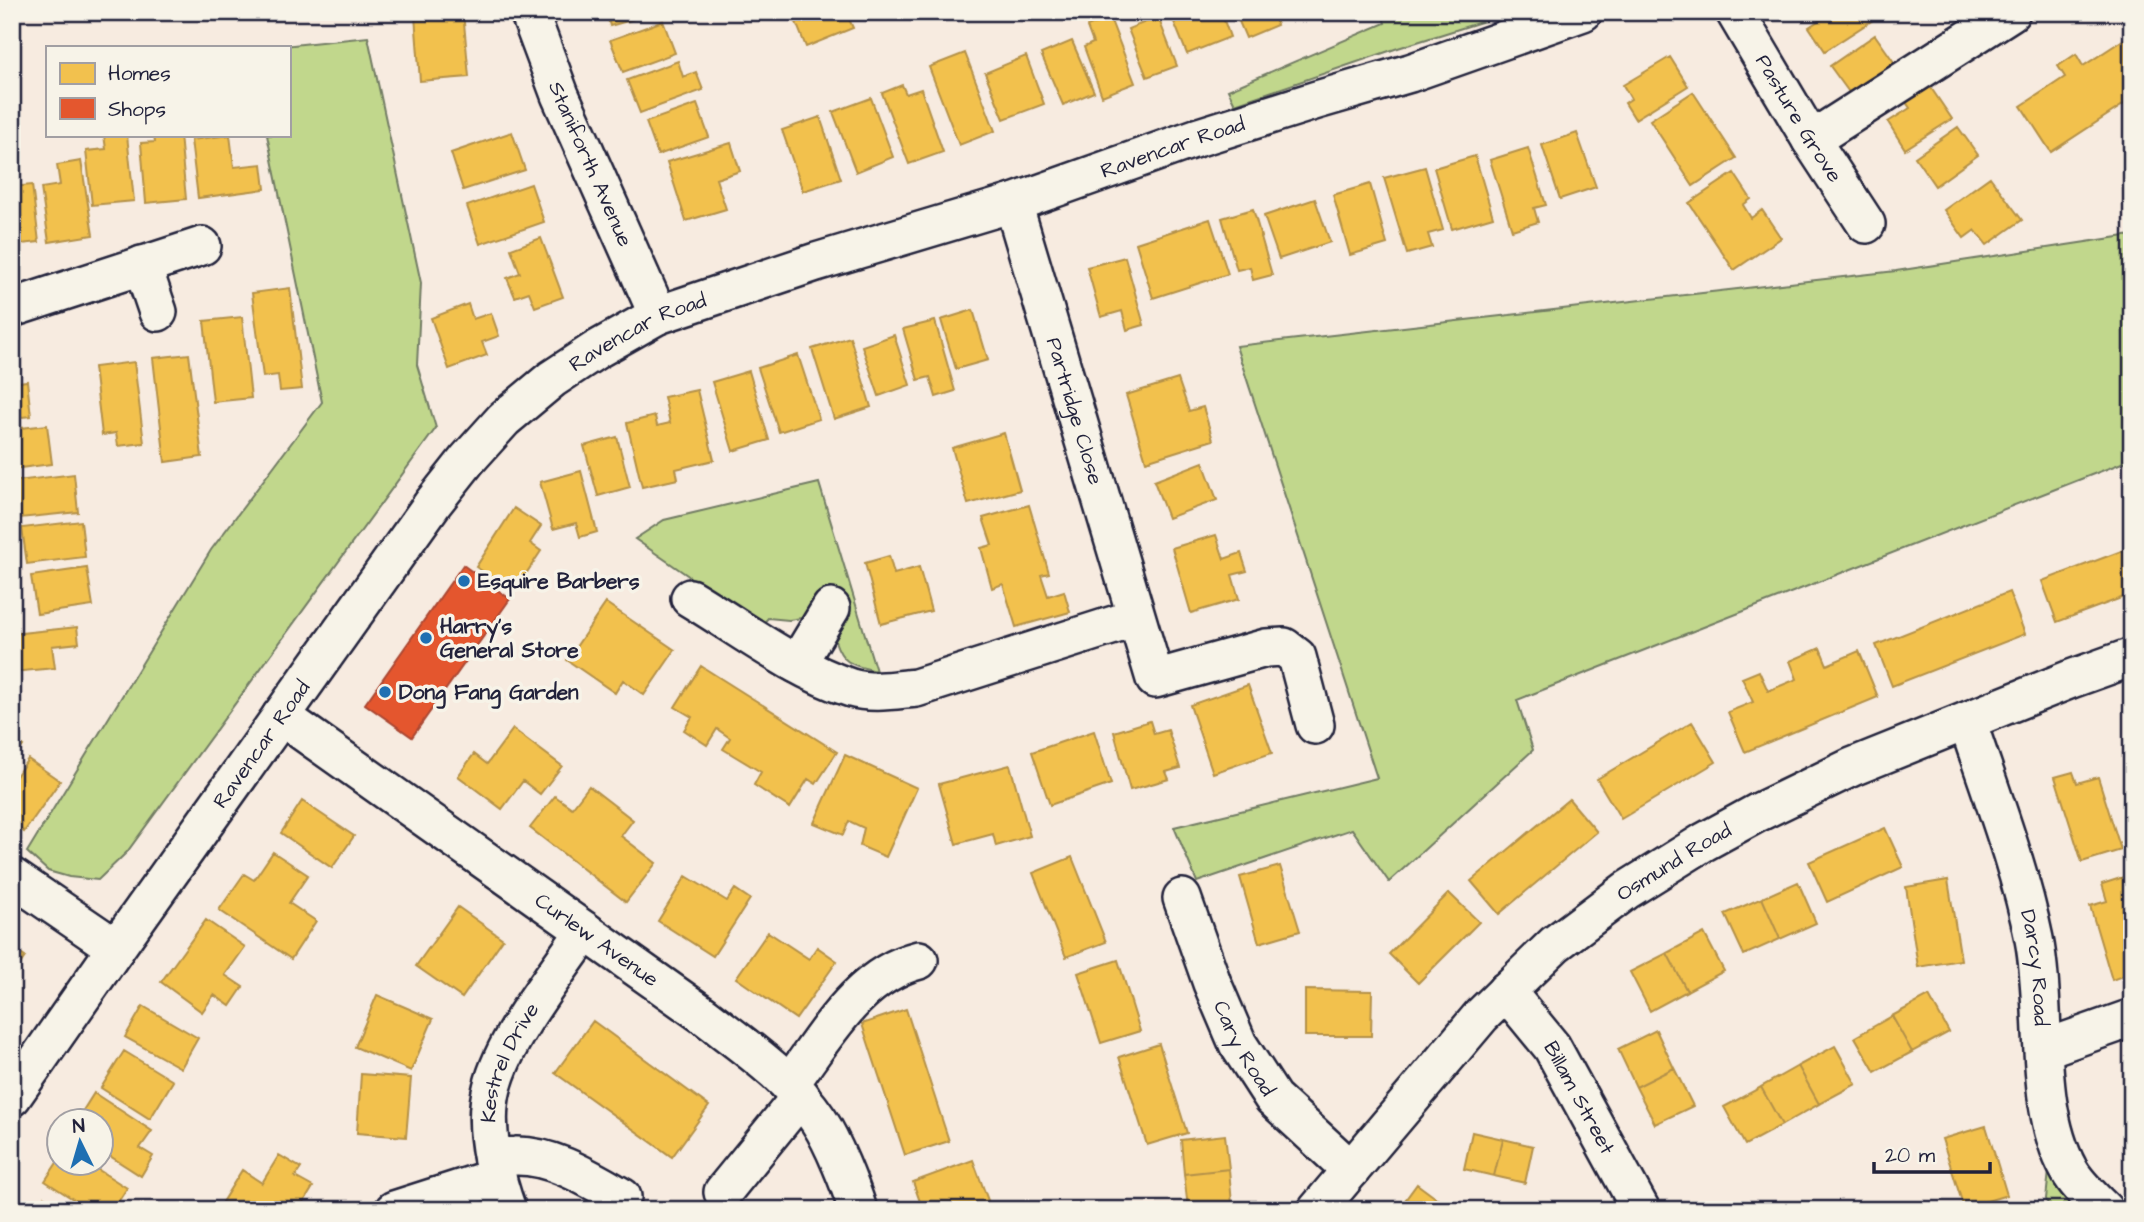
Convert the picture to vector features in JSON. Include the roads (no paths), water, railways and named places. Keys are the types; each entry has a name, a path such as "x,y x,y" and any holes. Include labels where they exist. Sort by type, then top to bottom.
{"street":[{"name":"Staniforth Avenue","path":"529,12 560,95 658,315"},
{"name":"Ravencar Road","path":"12,1097 433,503 495,429 552,379 658,315 790,270 1013,203 1196,138 1410,74 1583,12"},
{"name":"Pasture Grove","path":"1735,12 1811,140 1866,224"},
{"path":"1811,140 2011,12"},
{"name":"Partridge Close","path":"1013,203 1155,679 1266,648 1284,647 1297,657 1315,724"},
{"path":"12,308 202,246"},
{"path":"142,265 158,312"},
{"path":"690,598 797,664 852,688 881,692 916,688 1136,618"},
{"path":"797,664 831,608"},
{"name":"Osmund Road","path":"1317,1210 1481,1016 1555,944 1628,890 1704,842 1852,767 2132,657"},
{"name":"Curlew Avenue","path":"281,716 705,1016 762,1060 795,1091 821,1123 858,1210"},
{"name":"Darcy Road","path":"1967,721 2022,882 2035,944 2055,1136 2069,1170 2104,1210"},
{"path":"12,877 116,948"},
{"name":"Cary Road","path":"1182,898 1212,983 1238,1044 1273,1098 1351,1170"},
{"name":"Kestrel Drive","path":"499,1182 488,1113 492,1087 521,1026 585,931"},
{"path":"723,1192 795,1091 849,1005 876,979 900,964 919,960"},
{"name":"Billam Street","path":"1506,991 1552,1047 1641,1210"},
{"path":"2044,1049 2132,1017"},
{"path":"394,1210 499,1182 515,1156 541,1160 577,1172 622,1197"}],"place":[{"name":"Esquire Barbers","path":"464,581"},
{"name":"Harry's General Store","path":"426,638"},
{"name":"Dong Fang Garden","path":"385,692"}]}
